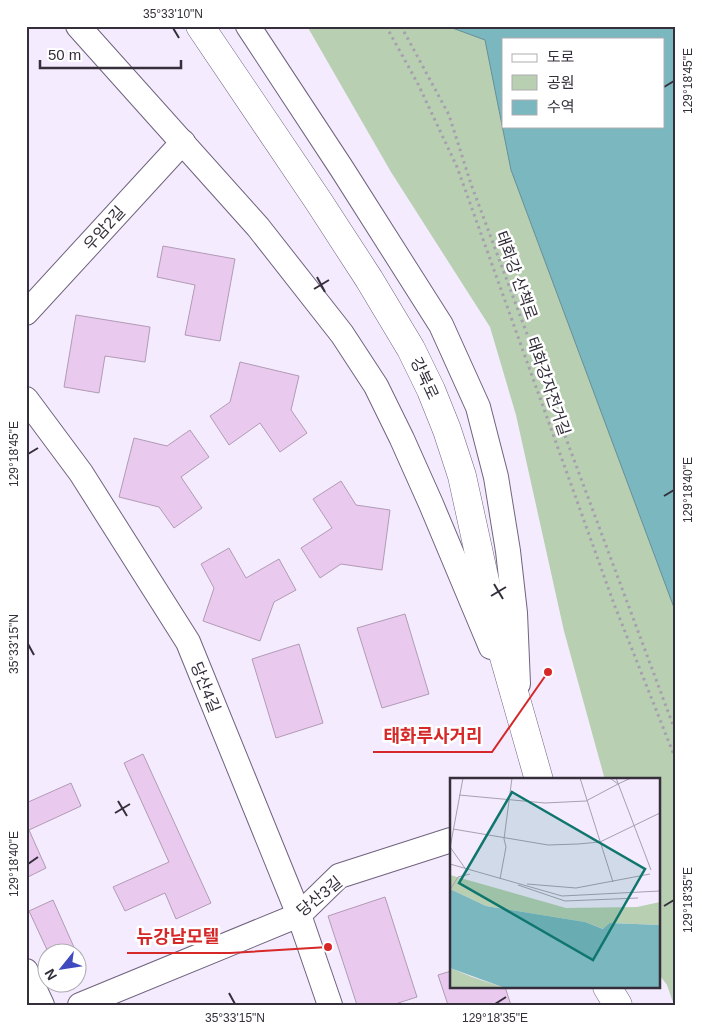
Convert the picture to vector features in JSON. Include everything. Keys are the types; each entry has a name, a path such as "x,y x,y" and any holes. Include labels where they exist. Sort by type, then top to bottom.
{"main road":[{"name":"강북로","path":"200,26 364,271 411,349 431,390 448,430 462,476 494,622 538,778"},
{"path":"599,988 604,1005"},
{"path":"608,988 618,1005"}],"street":[{"path":"78,26 258,227 342,334 376,386 431,504 519,713"},
{"path":"248,26 342,168 442,325 478,407 496,477 508,551 515,613 519,713"},
{"name":"우암2길","path":"26,313 182,142"},
{"name":"당산4길","path":"26,399 81,473 188,642 299,915 330,1005"},
{"name":"당산3길","path":"80,1005 299,915 339,876 450,840"},
{"path":"26,972 42,1005"}],"path":[{"name":"태화강자전거길","path":"386,26 418,84 457,167 614,604 676,760"},
{"name":"태화강 산책로","path":"401,26 450,115 471,184 676,733"}],"green space":[{"path":"307,26 447,26 485,40 511,170 676,613 676,1005 674,1005 667,985 660,976 660,778 604,778 564,631 516,415 490,327 391,172"}],"water":[{"path":"447,26 676,26 676,613 511,170 503,128 664,128 664,38 502,38 502,125 485,40"}],"building":[{"path":"163,246 235,259 220,341 185,335 195,285 157,277"},
{"path":"76,315 150,327 145,362 105,356 99,393 64,387"},
{"path":"240,362 299,376 291,410 307,433 280,452 260,423 229,445 210,416 230,402"},
{"path":"190,430 209,457 181,477 202,508 174,528 159,507 119,497 134,438 167,446"},
{"path":"341,481 356,505 390,510 382,570 341,564 320,578 301,548 332,528 313,499"},
{"path":"229,548 246,578 279,559 296,590 274,602 260,641 203,621 214,588 201,564"},
{"path":"405,614 429,694 382,708 357,628"},
{"path":"299,644 323,723 276,738 252,659"},
{"path":"143,754 211,903 176,919 165,893 125,911 113,887 169,862 124,763"},
{"path":"71,783 81,806 29,830 46,868 26,878 26,803"},
{"path":"385,897 417,997 392,1005 357,1005 328,916"},
{"path":"53,900 73,944 44,944 29,911"},
{"path":"450,971 450,988 505,988 511,1005 448,1005 438,975"}],"place":[{"name":"태화루사거리","path":"548,672"},
{"name":"뉴강남모텔","path":"328,947"}]}
